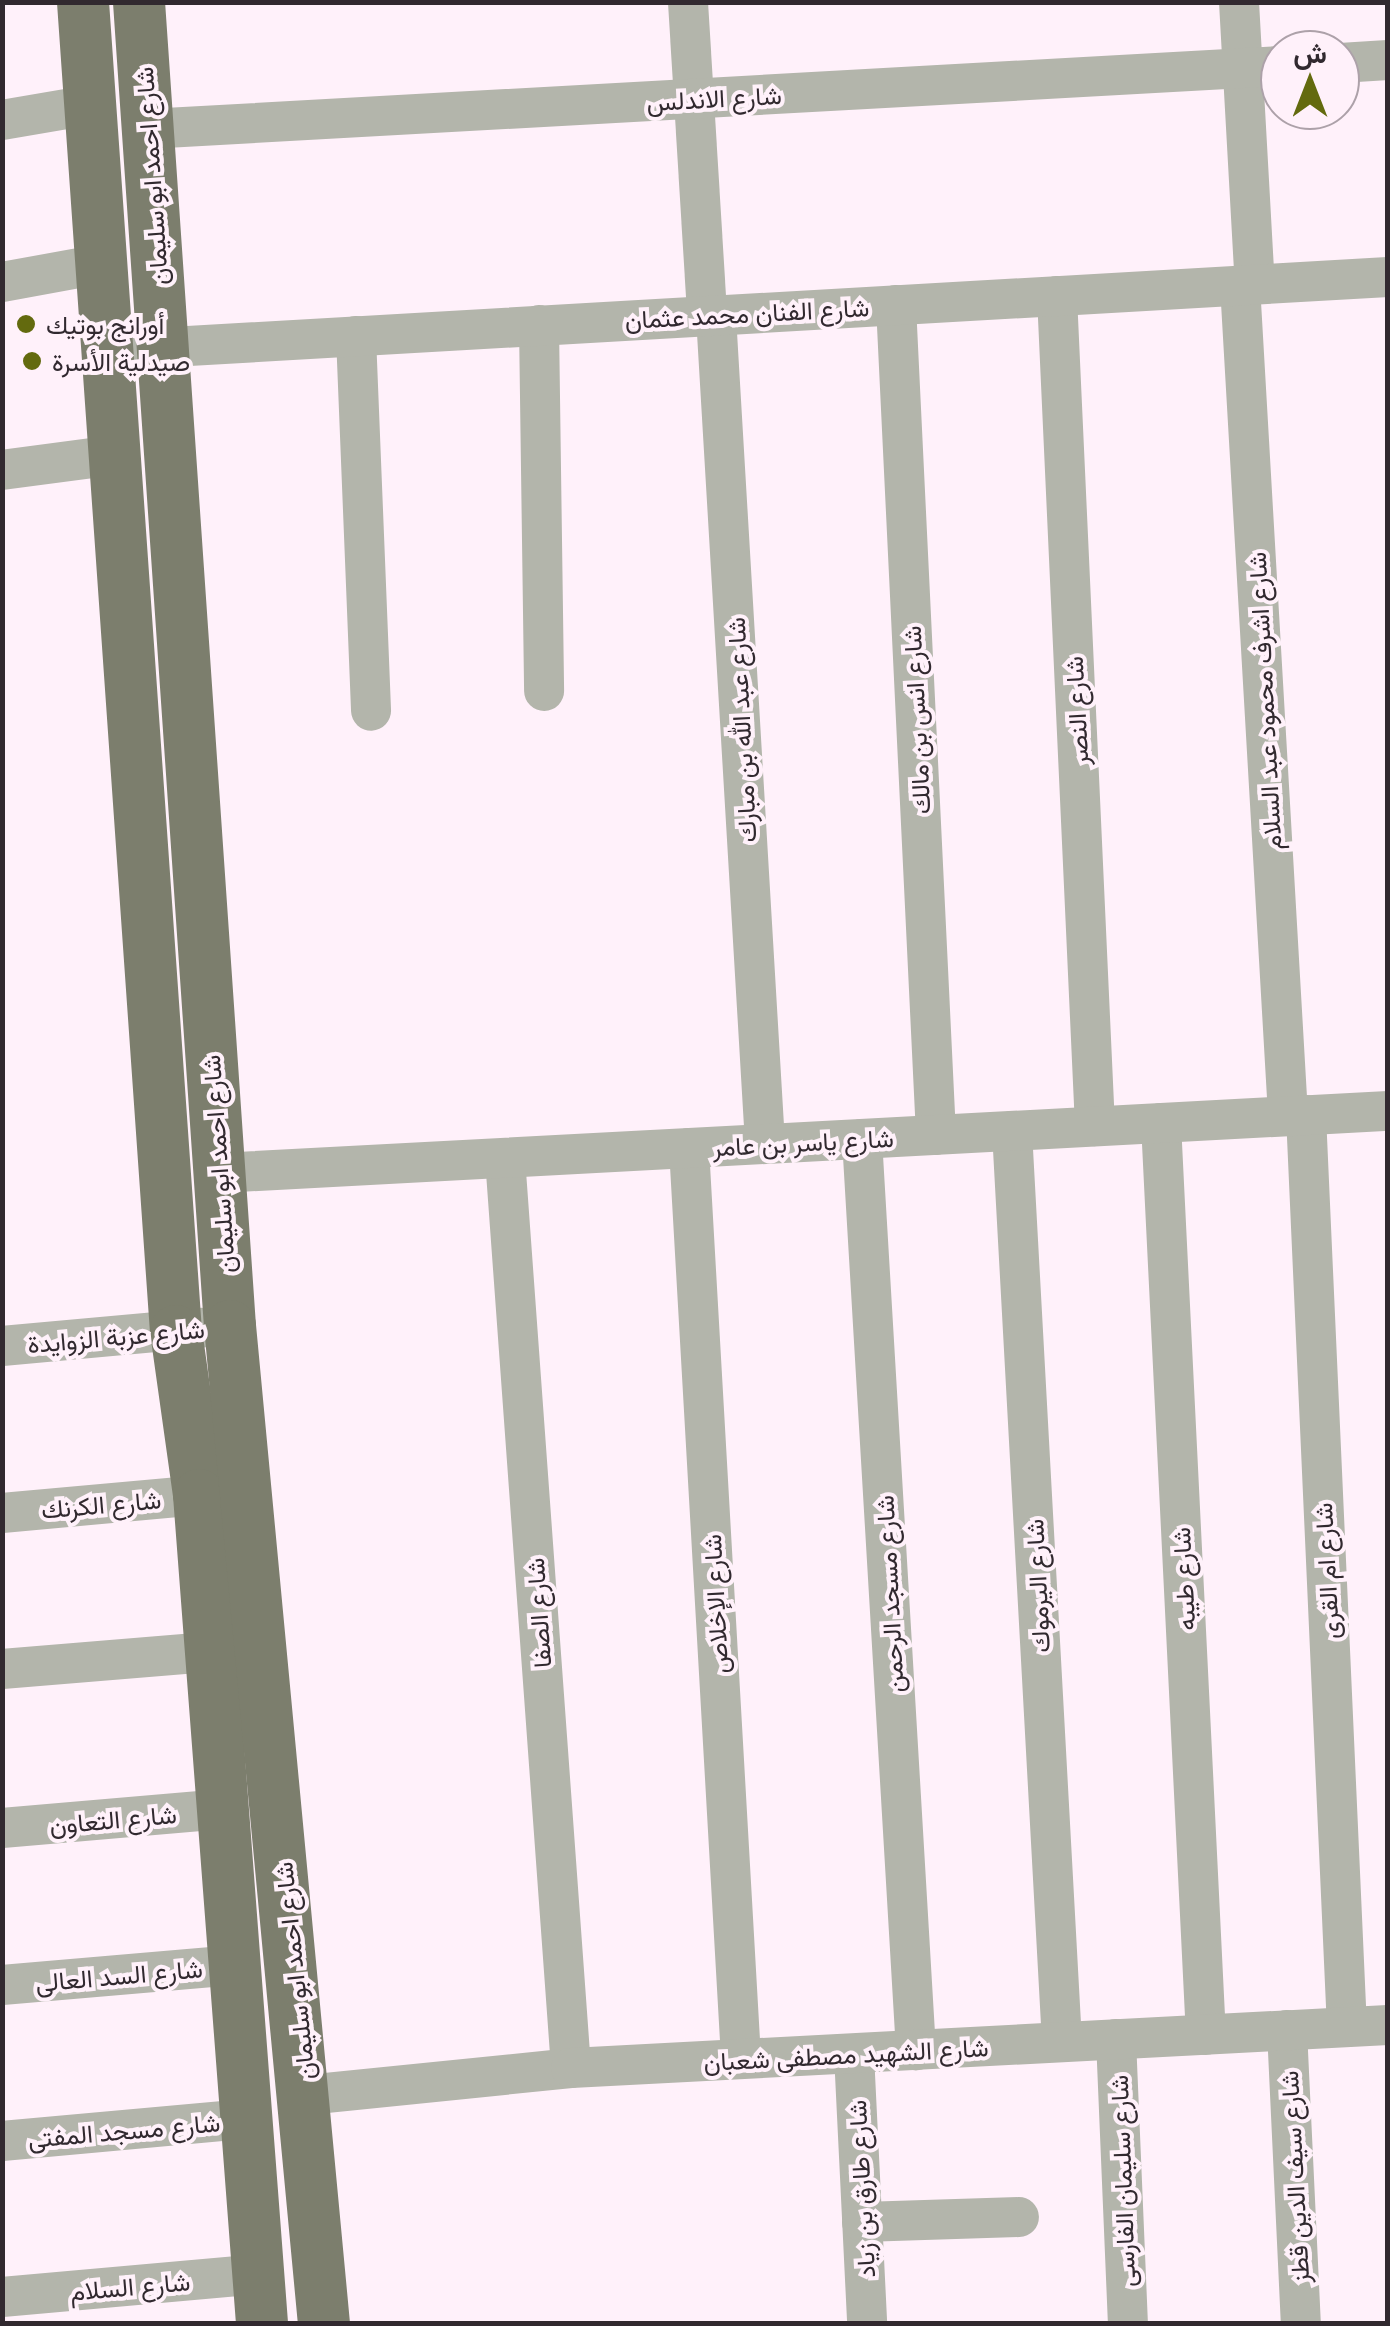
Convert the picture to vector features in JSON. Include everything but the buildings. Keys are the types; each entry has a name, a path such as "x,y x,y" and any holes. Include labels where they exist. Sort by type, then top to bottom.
{"main road":[{"path":"84,2 176,1331 199,1496 260,2299"},
{"name":"شارع احمد ابو سليمان","path":"138,2 230,1326 306,2095 324,2324"},
{"path":"159,1088 213,1087"}],"street":[{"name":"شارع عبد الله بن مبارك","path":"688,2 765,1144"},
{"name":"شارع اشرف محمود عبد السلام","path":"1239,2 1260,64"},
{"path":"1360,62 1388,60"},
{"name":"شارع الاندلس","path":"148,129 1260,67"},
{"name":"شارع اشرف محمود عبد السلام","path":"1260,84 1248,285 1297,1116"},
{"path":"2,120 90,106"},
{"path":"2,282 101,264"},
{"name":"شارع الفنان محمد عثمان","path":"107,350 1388,277"},
{"name":"شارع النصر","path":"1057,296 1095,1126"},
{"name":"شارع انس بن مالك","path":"896,305 936,1135"},
{"path":"539,325 544,690"},
{"path":"356,336 371,711"},
{"path":"2,470 114,455"},
{"name":"شارع ياسر بن عامر","path":"219,1173 1388,1111"},
{"name":"شارع ام القرى","path":"1297,1116 1347,2027"},
{"name":"شارع طيبه","path":"1160,1122 1206,2035"},
{"name":"شارع اليرموك","path":"1012,1131 1062,2042"},
{"name":"شارع مسجد الرحمن","path":"862,1139 916,2050"},
{"name":"شارع الإخلاص","path":"689,1148 741,2059"},
{"name":"شارع الصفا","path":"505,1158 571,2068"},
{"name":"شارع عزبة الزوايدة","path":"2,1346 230,1326"},
{"name":"شارع الكرنك","path":"2,1513 199,1496"},
{"path":"2,1670 211,1652"},
{"name":"شارع التعاون","path":"2,1828 222,1809"},
{"name":"شارع السد العالى","path":"2,1984 235,1965"},
{"name":"شارع الشهيد مصطفى شعبان","path":"306,2095 571,2068 1388,2025"},
{"name":"شارع سيف الدين قطز","path":"1287,2030 1301,2324"},
{"name":"شارع سليمان الفارسى","path":"1116,2039 1128,2324"},
{"name":"شارع طارق بن زياد","path":"854,2054 867,2324"},
{"name":"شارع مسجد المفتى","path":"2,2141 246,2119"},
{"path":"862,2222 1019,2218"},
{"name":"شارع السلام","path":"2,2298 260,2299"}],"place":[{"name":"أورانج بوتيك","path":"26,324"},
{"name":"صيدلية الأسرة","path":"32,361"}]}
